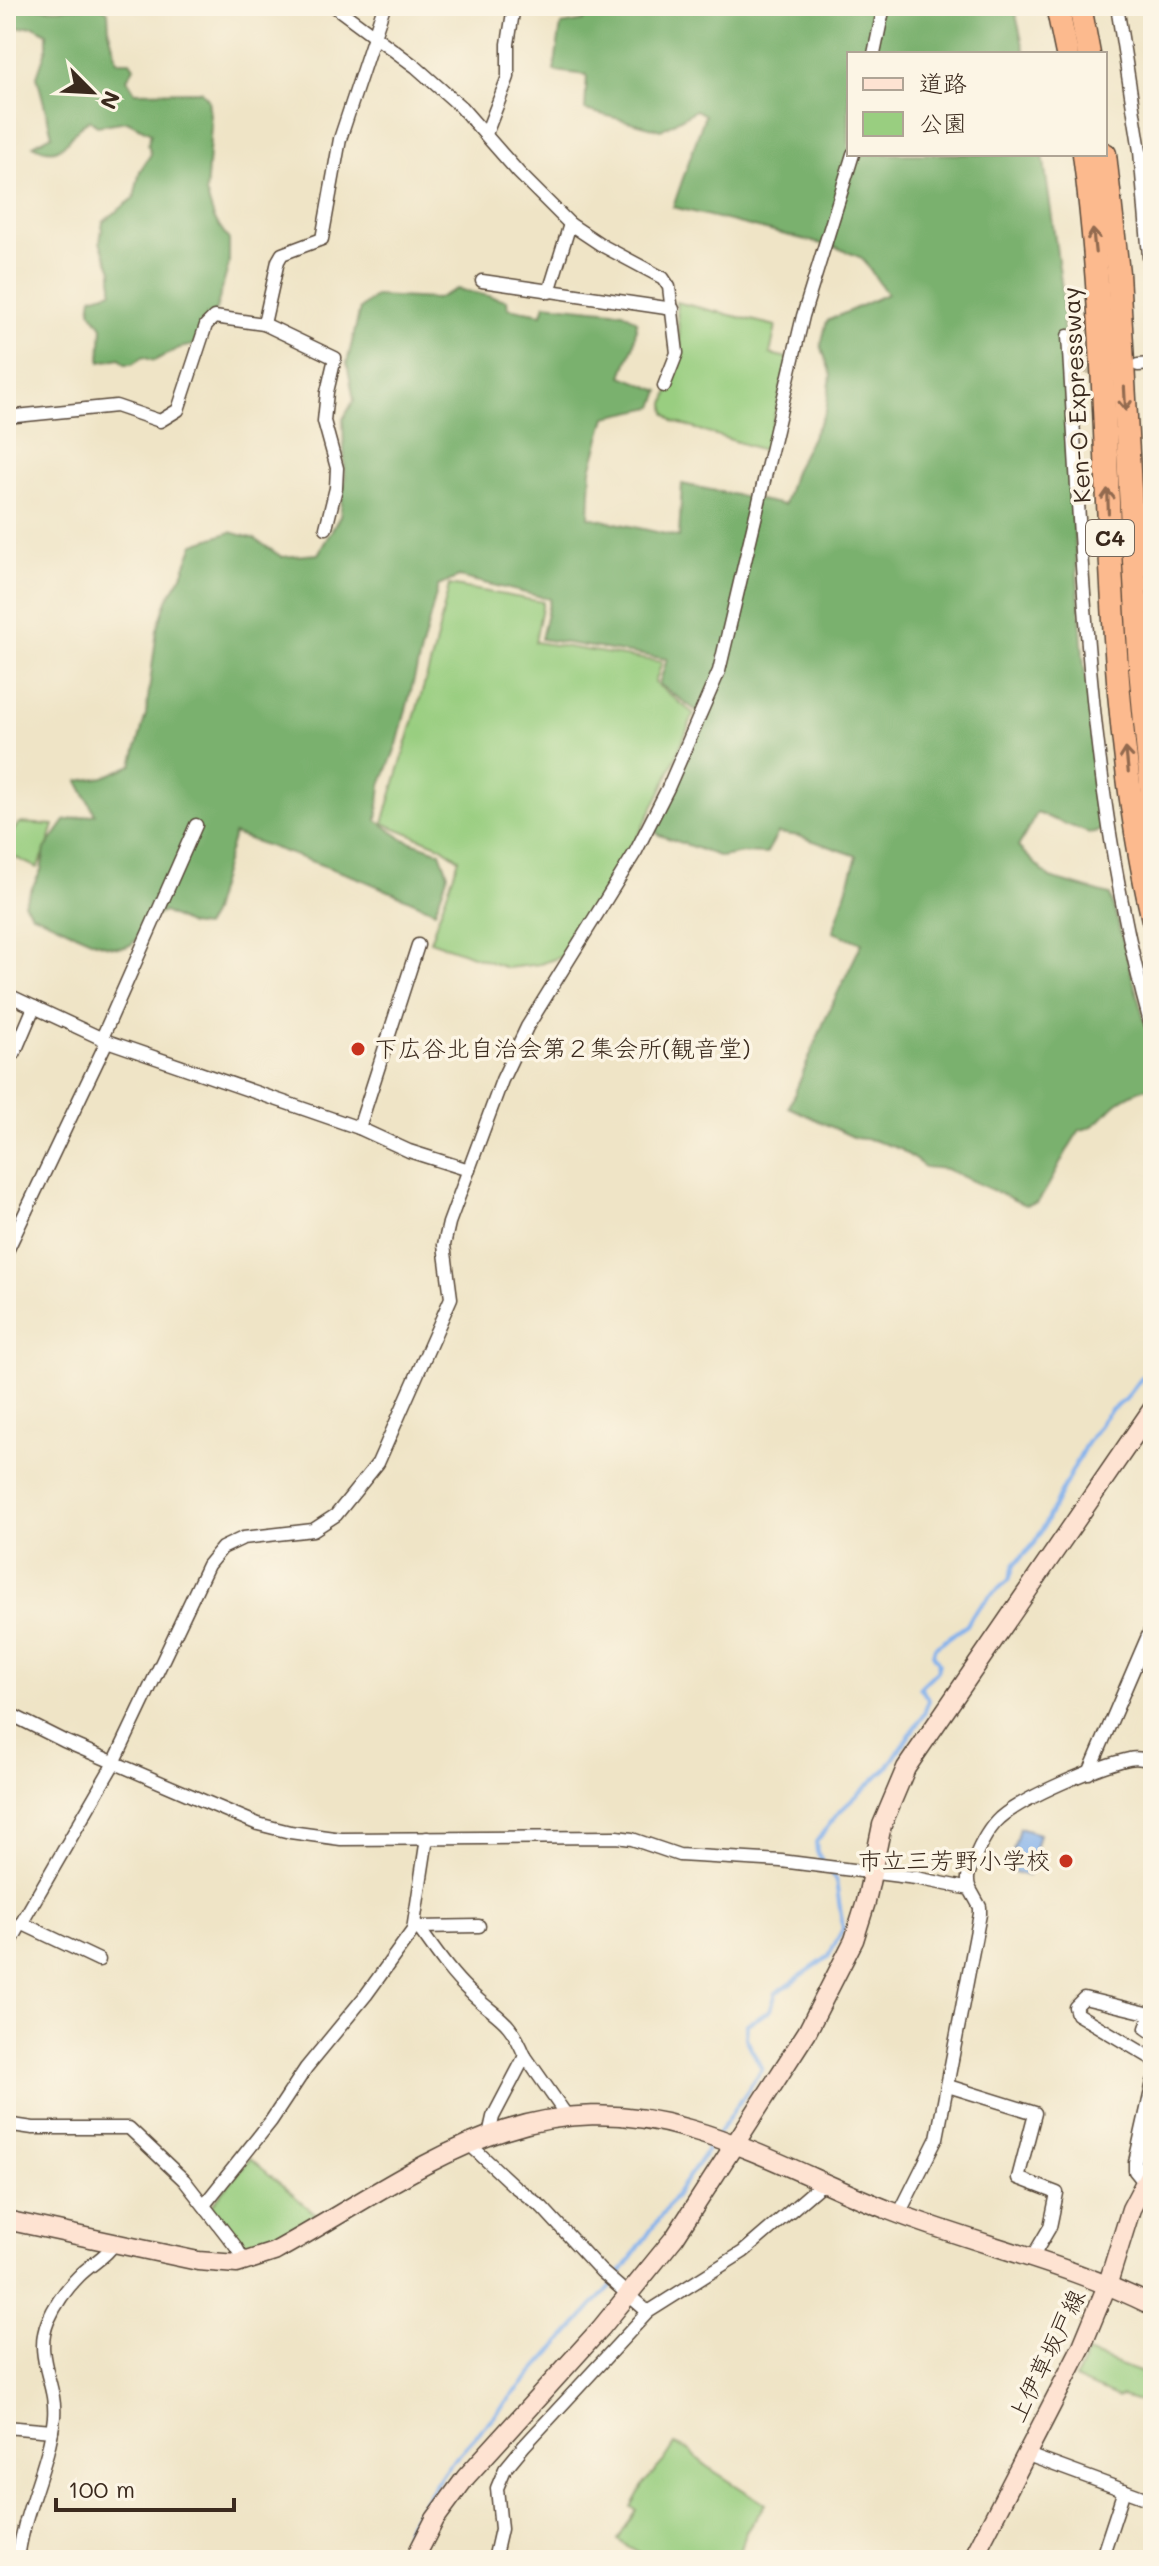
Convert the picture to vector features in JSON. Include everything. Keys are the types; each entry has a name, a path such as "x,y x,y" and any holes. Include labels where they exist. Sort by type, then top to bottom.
{"highway":[{"path":"1057,6 1067,52"},
{"path":"1080,6 1089,52"},
{"name":"Ken-O Expressway","path":"1084,156 1097,272 1118,670 1131,799 1153,920"},
{"name":"Ken-O Expressway","path":"1105,156 1118,273 1138,639 1153,807"}],"street":[{"path":"334,6 416,67 461,107 570,224 603,246 663,278 669,287 677,353 664,386"},
{"path":"264,324 282,254 322,239 340,139 384,6"},
{"path":"486,134 508,77 508,44 514,6"},
{"path":"874,52 884,6"},
{"path":"1117,6 1140,151 1153,303"},
{"path":"6,1950 114,1763 208,1565 222,1548 243,1538 313,1530 336,1515 378,1463 451,1298 444,1245 449,1223 502,1080 527,1027 636,851 668,788 719,671 803,316 852,156"},
{"path":"549,292 570,224"},
{"path":"482,281 673,309"},
{"path":"6,417 116,406 160,421 178,410 206,325 214,317 264,324 335,358 324,421 337,468 326,528"},
{"path":"1068,336 1077,369 1086,623 1097,727 1123,915 1147,991 1153,1033"},
{"path":"1138,365 1153,364"},
{"path":"6,1253 104,1040 196,825"},
{"path":"359,1128 418,945"},
{"path":"6,1011 9,996 104,1040 359,1128 409,1151 469,1170"},
{"path":"14,1054 34,1007"},
{"path":"414,2560 435,2519 466,2477 629,2295 688,2219 807,2032 840,1971 860,1923 888,1807 915,1753 1153,1410"},
{"path":"1089,1773 1153,1624"},
{"path":"6,1712 114,1763 258,1824 290,1832 341,1839 617,1837 679,1855 781,1861 916,1878 970,1889"},
{"path":"899,2214 937,2138 980,1914 967,1878 978,1851 994,1824 1018,1805 1128,1759 1143,1758 1153,1762"},
{"path":"204,2205 271,2121 306,2068 366,1995 413,1930 427,1838"},
{"path":"21,1923 99,1960"},
{"path":"416,1925 479,1926"},
{"path":"416,1925 469,1992 505,2020 525,2056 567,2116"},
{"path":"1153,2033 1146,2028 1151,2014 1084,1998 1075,2007 1077,2014 1153,2059"},
{"path":"489,2135 493,2117 525,2056"},
{"path":"1148,2174 1135,2171 1135,2162 1153,2082"},
{"path":"948,2086 1035,2113 1018,2178 1057,2193 1050,2227 1033,2256"},
{"path":"6,2220 198,2261 245,2263 274,2252 467,2142 567,2116 606,2114 632,2116 690,2129 979,2244 1108,2283 1153,2306"},
{"path":"6,2124 33,2128 129,2128 184,2180 245,2263"},
{"path":"467,2142 514,2186 542,2207 601,2271 648,2312"},
{"name":"上伊草坂戸線","path":"972,2560 1079,2353 1108,2283 1131,2209 1148,2174"},
{"path":"494,2560 501,2529 497,2488 505,2469 648,2312 743,2252 823,2183"},
{"path":"18,2560 19,2545 52,2431 55,2402 44,2367 43,2343 48,2322 79,2276 106,2256 115,2243"},
{"path":"6,2427 52,2431"},
{"path":"1025,2454 1153,2501"},
{"path":"1101,2560 1124,2490"}],"green space":[{"path":"6,6 56,9 100,6 108,11 109,31 117,61 130,61 134,67 127,79 135,92 201,91 208,99 211,125 206,193 214,218 229,240 229,264 216,310 201,325 195,345 179,348 154,361 143,357 132,364 125,364 120,358 100,362 102,327 90,310 92,297 112,291 112,270 100,242 103,222 134,198 140,171 151,154 148,144 151,133 127,121 97,126 90,120 82,124 60,148 45,150 33,145 52,135 37,76 47,47 47,33 34,26 10,29 6,38"},
{"path":"592,6 1014,6 1025,52 847,52 847,156 1043,156 1062,289 1067,430 1083,656 1104,830 1089,833 1037,813 1018,847 1050,878 1110,895 1153,1052 1153,1086 1125,1097 1097,1123 1080,1130 1038,1202 1025,1205 946,1169 925,1167 900,1149 855,1138 789,1107 826,1017 862,943 833,932 857,856 799,836 778,833 766,854 743,853 721,857 659,835 654,829 657,820 705,717 659,684 667,659 541,639 550,599 459,577 438,586 397,745 381,785 377,820 403,839 440,852 448,874 435,911 361,879 234,834 211,915 204,927 189,925 164,912 147,921 128,946 108,946 32,914 24,903 41,871 45,849 65,821 95,814 78,781 104,777 132,765 146,714 157,630 167,600 182,575 194,544 231,532 255,539 282,557 318,554 340,516 345,479 343,419 354,400 347,363 360,309 375,296 436,299 457,289 507,300 508,308 542,314 545,304 623,312 637,321 634,344 622,376 660,391 654,407 606,417 591,470 589,517 679,537 682,484 784,505 794,471 826,411 831,375 821,345 827,321 887,294 862,258 838,248 673,207 705,115 696,110 661,130 585,110 587,75 554,71 561,25 583,21"},
{"path":"676,302 776,326 770,354 788,358 766,451 674,422 666,413 665,404 681,350"},
{"path":"449,585 543,602 535,642 662,662 655,683 694,714 661,792 637,838 563,956 540,964 507,968 430,941 459,859 440,846 383,823 433,655"},
{"path":"19,823 54,825 37,868 6,853 6,842"},
{"path":"250,2158 318,2216 260,2250 248,2248 213,2210 212,2205"},
{"path":"1087,2353 1153,2377 1153,2400 1149,2404 1122,2396 1118,2398 1075,2379"},
{"path":"675,2444 689,2450 706,2466 765,2504 746,2532 738,2560 652,2560 618,2540 636,2510 631,2507 645,2482"}],"water":[{"path":"1019,1828 1039,1834 1028,1876 1008,1870"}],"waterway":[{"path":"823,1862 816,1842 839,1812 887,1768 924,1714 929,1700 920,1687 937,1671 939,1663 933,1654 935,1647 967,1625 973,1614 1009,1580 1014,1565 1035,1543 1085,1446 1103,1419 1125,1400 1153,1363"},
{"path":"718,2134 762,2069 746,2038 747,2024 770,2011 776,1993 828,1957 843,1929 836,1881 828,1869"},
{"path":"397,2560 408,2526 445,2470 613,2284 713,2142"}],"tunnel":[{"path":"1084,368 1107,367"}],"place":[{"name":"下広谷北自治会第２集会所(観音堂)","path":"358,1049"},
{"name":"市立三芳野小学校","path":"1066,1861"}]}
